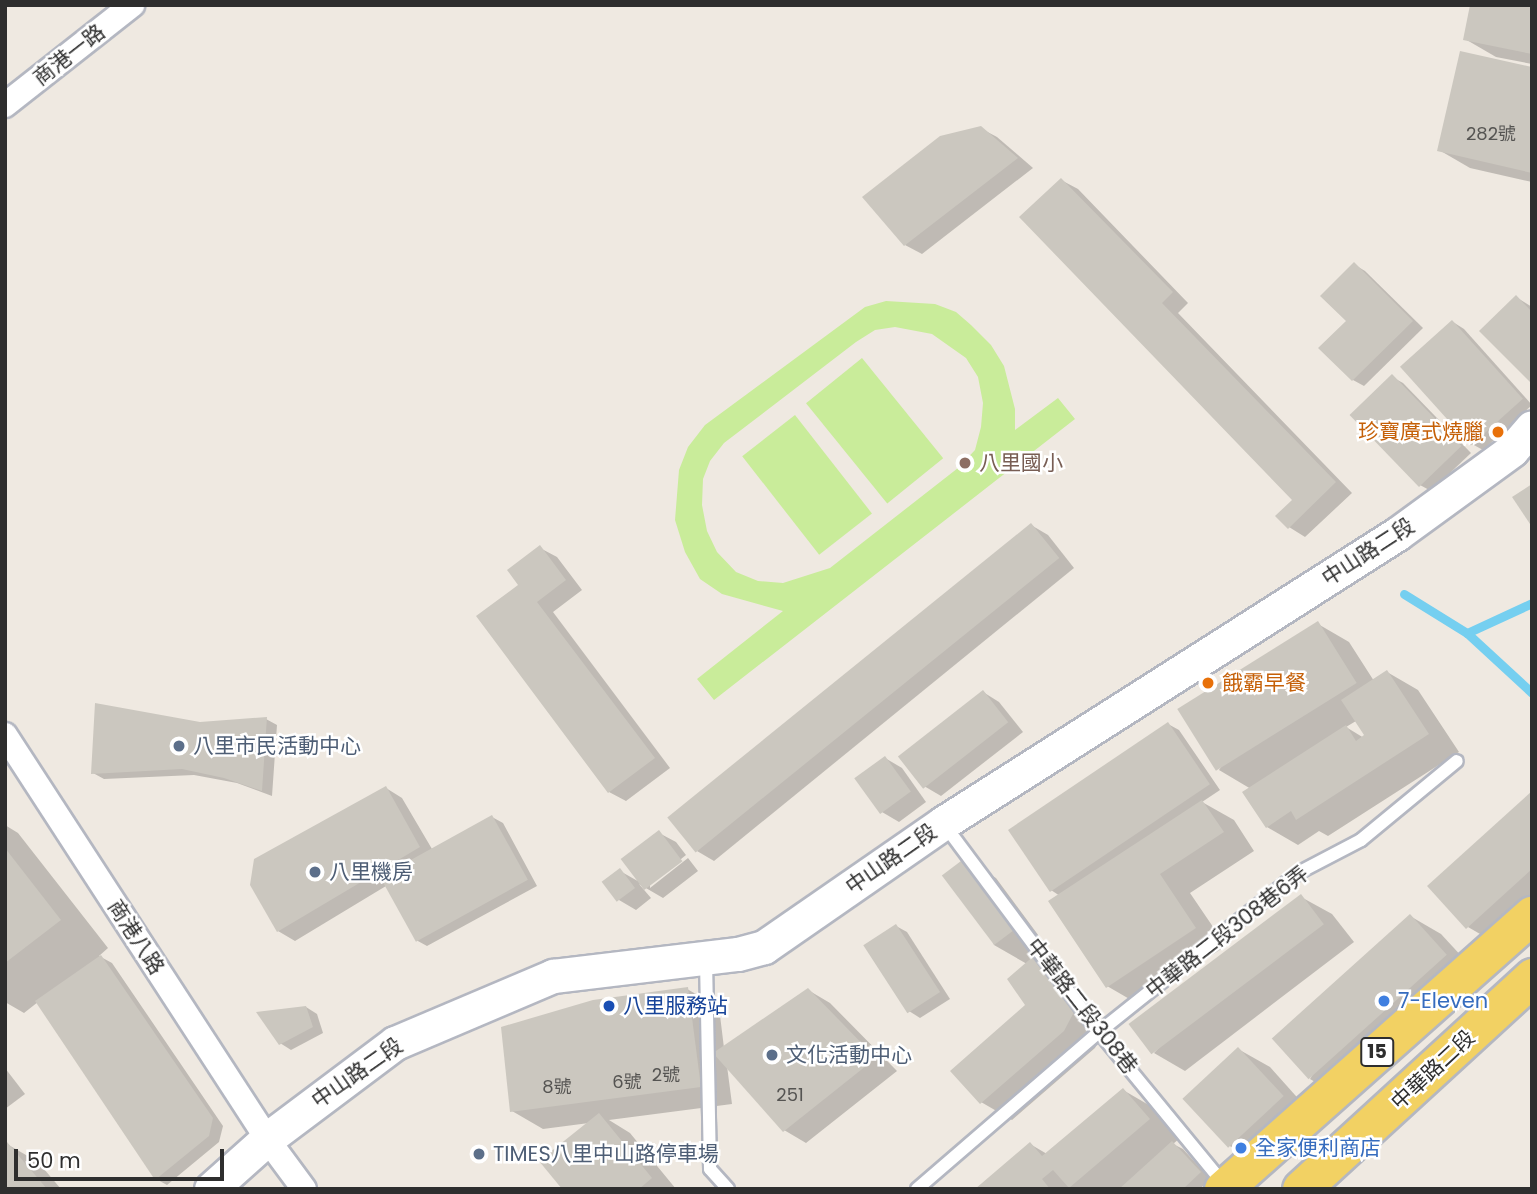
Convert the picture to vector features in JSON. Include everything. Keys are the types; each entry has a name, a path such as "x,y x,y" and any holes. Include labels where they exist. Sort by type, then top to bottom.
{"main road":[{"name":"中山路二段","path":"211,1189 267,1139 395,1043 553,976 738,954 764,947 943,822 1397,534 1511,450 1532,427"},
{"name":"15","path":"1224,1187 1532,915"},
{"name":"中華路二段","path":"1301,1189 1532,977"}],"street":[{"name":"商港一路","path":"5,106 132,5"},
{"name":"商港八路","path":"5,735 267,1139 304,1189"}],"lane":[{"name":"中華路二段308巷6弄","path":"917,1189 1100,1032 1298,873 1361,840 1457,761"},
{"name":"中華路二段308巷","path":"943,822 1100,1032 1224,1187"},
{"path":"706,956 710,1169 728,1189"}],"green space":[{"path":"886,301 935,304 956,312 991,345 1004,366 1015,409 1015,430 1058,398 1075,419 714,700 697,679 783,611 722,594 700,579 685,552 675,520 679,470 688,447 705,425 865,307","holes":["895,327 932,334 966,358 978,377 983,403 975,450 958,468 830,568 783,583 758,581 736,572 717,552 707,531 702,505 703,479 710,461 724,443 875,330"]},
{"path":"862,358 943,458 887,504 806,403"},
{"path":"795,415 872,514 819,555 742,456"}],"building":[{"path":"1470,5 1532,5 1532,54 1463,40"},
{"path":"1460,51 1532,67 1532,173 1437,151"},
{"path":"981,126 1018,158 904,246 862,197 940,136"},
{"path":"1061,178 1173,292 1162,303 1336,482 1288,529 1275,516 1292,500 1019,217"},
{"path":"1354,262 1413,321 1352,381 1318,348 1346,321 1320,296"},
{"path":"1516,295 1532,312 1532,384 1479,331"},
{"path":"1452,320 1523,399 1471,446 1400,367"},
{"path":"1392,374 1461,446 1419,487 1350,415"},
{"path":"1532,484 1532,527 1512,497"},
{"path":"1031,523 1059,558 696,852 667,818"},
{"path":"540,545 566,580 537,602 655,758 608,793 476,616 518,585 507,570"},
{"path":"1318,621 1357,683 1216,771 1177,709"},
{"path":"1387,670 1429,734 1296,820 1291,811 1266,828 1242,792 1346,725 1356,741 1364,735 1341,700"},
{"path":"983,690 1008,722 923,789 898,756"},
{"name":"八里市民活動中心","path":"95,703 200,722 267,717 262,791 224,778 182,769 91,774"},
{"path":"1168,722 1210,784 1050,892 1008,830"},
{"path":"885,756 911,792 880,814 854,778"},
{"name":"八里機房","path":"386,786 420,847 277,932 250,885 254,859"},
{"path":"1532,791 1532,869 1466,929 1427,886"},
{"path":"1202,800 1224,832 1160,874 1196,928 1106,988 1048,901"},
{"path":"492,815 528,880 416,942 380,877"},
{"path":"659,830 682,861 644,890 621,859"},
{"path":"5,848 61,920 5,963"},
{"path":"965,858 1017,927 994,945 942,875"},
{"path":"620,868 635,888 617,902 602,882"},
{"path":"1301,894 1324,924 1151,1054 1128,1024"},
{"path":"1410,914 1447,955 1309,1079 1272,1038"},
{"path":"896,924 940,992 907,1013 863,945"},
{"path":"1036,954 1074,1012 1064,1031 980,1104 950,1071 1025,1005 1007,979"},
{"path":"101,955 213,1118 209,1136 155,1180 35,1001"},
{"path":"688,987 701,1087 510,1112 501,1027 593,1000"},
{"path":"808,988 876,1058 783,1132 713,1053"},
{"path":"306,1006 313,1027 279,1045 256,1012"},
{"path":"1238,1047 1284,1096 1228,1148 1182,1099"},
{"path":"1123,1088 1150,1119 1069,1188 1053,1170 1042,1179 1050,1189 975,1189 1030,1142 1042,1156"},
{"path":"599,1113 652,1178 639,1189 562,1189 539,1161"},
{"path":"1172,1141 1201,1172 1183,1189 1119,1189"},
{"path":"7,1142 47,1189 5,1189"}],"waterway":[{"path":"1404,594 1467,633 1532,603"},
{"path":"1467,633 1532,693"}],"place":[{"name":"珍寶廣式燒臘","path":"1498,432"},
{"name":"八里國小","path":"965,463"},
{"name":"餓霸早餐","path":"1208,683"},
{"name":"八里市民活動中心","path":"179,746"},
{"name":"八里機房","path":"315,872"},
{"name":"7-Eleven","path":"1384,1001"},
{"name":"八里服務站","path":"609,1006"},
{"name":"文化活動中心","path":"772,1055"},
{"name":"全家便利商店","path":"1241,1148"},
{"name":"TIMES八里中山路停車場","path":"479,1154"}]}
